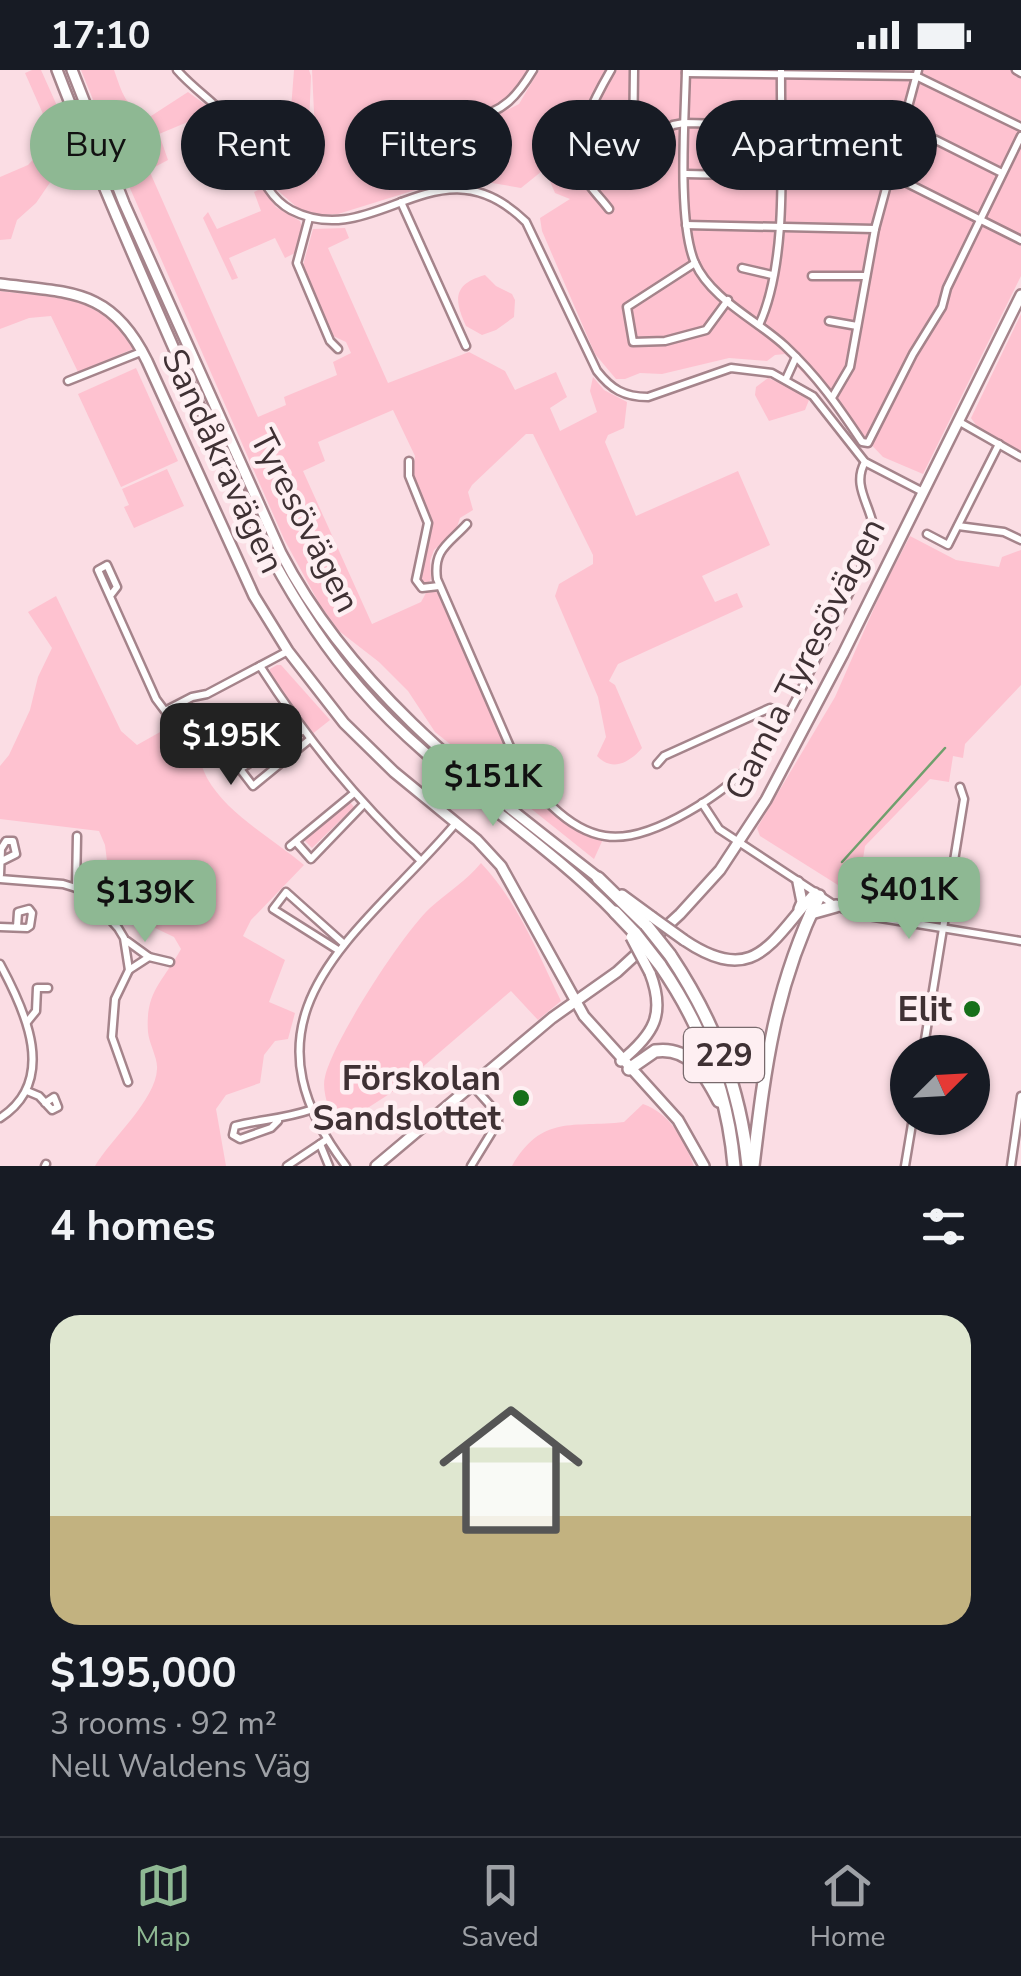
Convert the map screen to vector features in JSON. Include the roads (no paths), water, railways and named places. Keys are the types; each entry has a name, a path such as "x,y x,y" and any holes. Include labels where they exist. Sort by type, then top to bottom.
{"highway":[{"name":"Tyresövägen","path":"598,878 650,921 710,1020 739,1104 751,1166"},
{"path":"751,1166 774,1016 805,912 817,895"},
{"path":"805,912 836,906"},
{"name":"Tyresövägen","path":"615,912 701,1036 728,1120 734,1166"},
{"path":"625,1065 656,1051 682,1053 702,1072 728,1120"}],"main road":[{"name":"Tyresövägen","path":"57,70 111,207 220,452 268,555 302,614 400,732 615,912"},
{"name":"Tyresövägen","path":"72,70 142,244 281,553 304,595 346,653 400,713 598,878"},
{"name":"Sandåkravägen","path":"0,284 70,294 99,303 127,324 254,596 288,652 344,723 394,772 477,840 508,875 576,1003 625,1065 685,1130 704,1166"},
{"name":"Gamla Tyresövägen","path":"376,1166 617,972 680,914 739,844 843,654 1021,295"},
{"path":"650,921 718,959 747,960 768,949 805,912 798,882"},
{"path":"625,1065 653,1027 658,1005 655,969"}],"street":[{"path":"177,70 238,130 275,197 286,208 327,222 346,220 451,187 486,194 526,222 597,371 621,394 648,398 731,368 755,369 786,378 814,396 865,462 923,492"},
{"path":"512,100 533,70"},
{"path":"594,100 611,70"},
{"path":"634,70 634,100"},
{"path":"1021,127 917,73 686,72 686,225 695,262 708,284 796,357 834,396 862,442 868,443 913,354 942,307 946,288 1021,136"},
{"path":"780,100 781,73"},
{"path":"909,100 917,73"},
{"path":"676,125 696,123"},
{"path":"937,141 1002,174"},
{"path":"686,174 696,174"},
{"path":"595,190 610,209"},
{"path":"758,325 767,308 779,226 780,190"},
{"path":"834,396 850,366 885,190"},
{"path":"921,190 1021,240"},
{"path":"401,202 466,346"},
{"path":"309,218 298,263 330,341 338,349"},
{"path":"686,225 875,229"},
{"path":"695,262 627,306 633,342 666,341 706,330 728,300"},
{"path":"742,268 772,275"},
{"path":"812,276 866,276"},
{"path":"830,322 857,326"},
{"path":"68,381 142,351"},
{"path":"786,378 796,357"},
{"path":"958,421 1021,457"},
{"path":"927,534 948,545 999,444"},
{"path":"408,461 409,476 428,524 416,580 422,588 439,586"},
{"path":"468,524 436,556 439,586 515,758 528,781 562,813 590,831 618,836 655,826 702,803 758,758 787,713 874,542 875,532 858,484 865,462"},
{"path":"958,526 1004,532 1021,540"},
{"path":"110,596 165,711 288,652"},
{"path":"260,666 309,740 353,794 420,860"},
{"path":"657,764 664,756 770,708 787,713"},
{"path":"302,730 240,769 253,786 309,740"},
{"path":"927,1035 964,799 960,787"},
{"path":"353,794 293,844 311,859 363,805"},
{"path":"702,803 719,829 836,906 856,914 1021,941"},
{"path":"329,1166 302,1090 302,1039 310,1002 341,946 456,823"},
{"path":"76,888 77,836"},
{"path":"2,861 0,877 76,888 110,918 124,938 149,956 170,962"},
{"path":"286,892 341,946 273,909 286,892"},
{"path":"0,928 17,927"},
{"path":"124,938 129,970"},
{"path":"128,1082 112,1038 114,999 129,970 149,956"},
{"path":"0,964 26,1023 34,1066 27,1091 0,1118"},
{"path":"26,1023 36,1011 37,988 48,988"},
{"path":"471,1166 498,1122 498,1114 472,1085"},
{"path":"27,1091 45,1103"},
{"path":"1010,1166 1021,1096"},
{"path":"278,1121 268,1118 235,1126 233,1135 240,1139 310,1110"},
{"path":"905,1166 910,1135"},
{"path":"286,1166 323,1142"},
{"path":"323,1142 346,1166"}],"waterway":[{"path":"842,862 945,748"}],"place":[{"name":"Elit","path":"972,1009"},
{"name":"Förskolan Sandslottet","path":"521,1098"}]}
